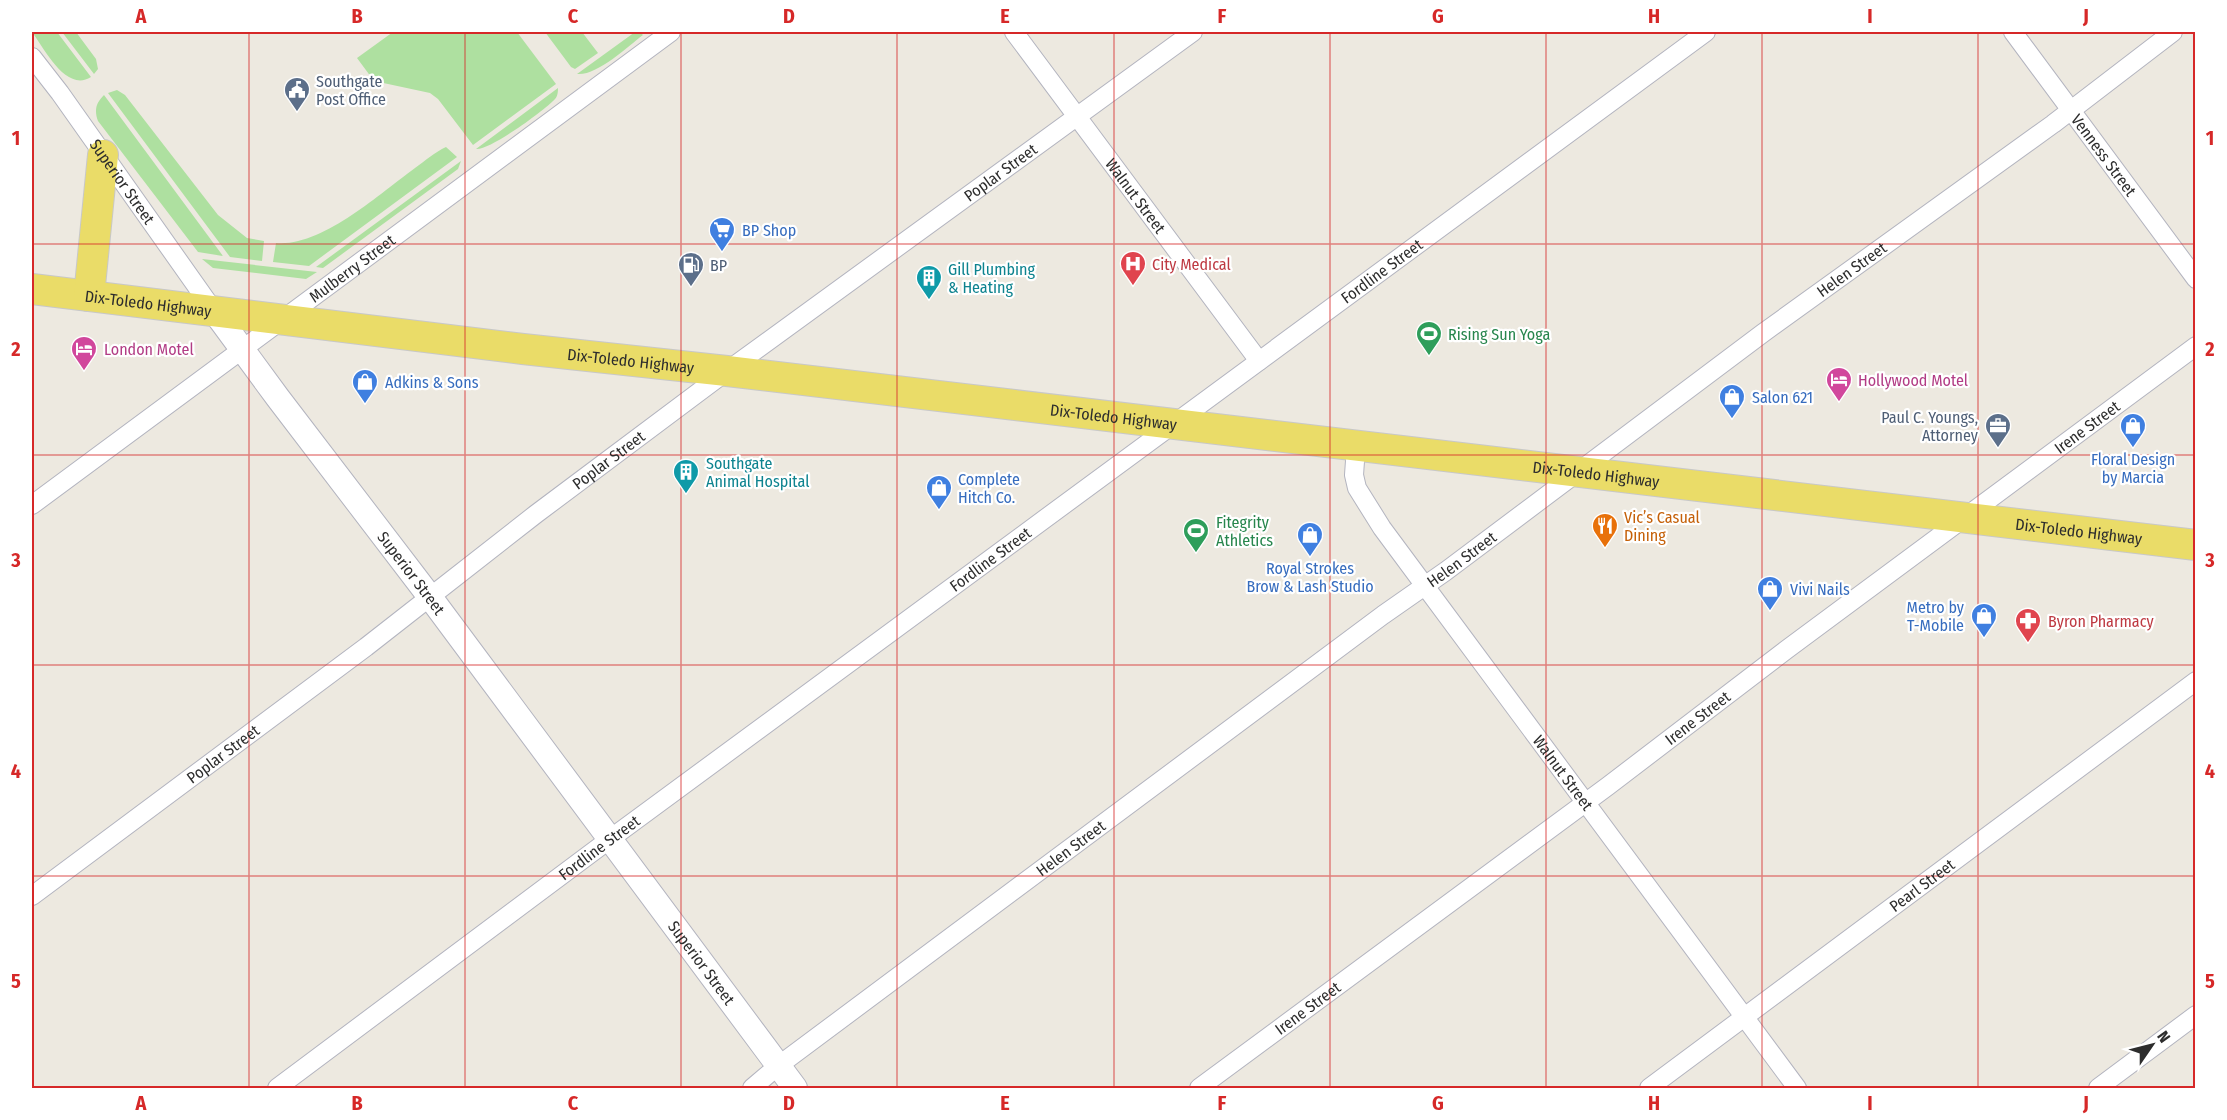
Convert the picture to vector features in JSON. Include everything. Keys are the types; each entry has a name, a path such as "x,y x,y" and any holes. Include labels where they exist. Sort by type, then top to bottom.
{"main road":[{"path":"89,296 103,155"},
{"name":"Dix-Toledo Highway","path":"32,289 540,351 727,371 2196,545"}],"street":[{"name":"Mulberry Street","path":"32,505 671,32"},
{"name":"Walnut Street","path":"1014,32 1259,361"},
{"name":"Poplar Street","path":"32,896 366,647 536,514 727,371 1193,32"},
{"name":"Fordline Street","path":"277,1089 610,839 1171,424 1706,32"},
{"name":"Venness Street","path":"2013,32 2196,279"},
{"name":"Helen Street","path":"752,1089 778,1066 1575,472 2071,110 2173,32"},
{"name":"Superior Street","path":"32,57 214,311 430,597 795,1089"},
{"name":"Irene Street","path":"1198,1089 2196,346"},
{"name":"Walnut Street","path":"1356,447 1354,476 1357,488 1382,528 1797,1089"},
{"name":"Pearl Street","path":"1650,1089 2196,681"},
{"path":"2098,1089 2196,1016"}],"green space":[{"path":"32,32 57,32 91,77 82,80 73,79 65,74 49,57"},
{"path":"62,32 76,32 96,59 98,69 94,74"},
{"path":"393,32 517,32 556,84 473,145 438,99 430,93 374,81 357,58"},
{"path":"545,32 582,32 598,53 575,69 571,67"},
{"path":"635,32 643,35 612,60 594,70 577,74"},
{"path":"558,88 555,99 538,113 503,138 476,149"},
{"path":"117,90 125,95 218,215 247,238 264,241 262,261 230,257 108,93"},
{"path":"104,95 223,256 198,252 98,121 96,107"},
{"path":"446,147 457,157 309,266 273,262 276,243 294,242 331,228"},
{"path":"461,161 458,169 323,268 316,267"},
{"path":"202,259 317,272 306,279 213,268"}],"place":[{"name":"Southgate Post Office","path":"297,113"},
{"name":"BP Shop","path":"722,253"},
{"name":"City Medical","path":"1133,287"},
{"name":"BP","path":"691,288"},
{"name":"Gill Plumbing & Heating","path":"929,301"},
{"name":"Rising Sun Yoga","path":"1429,357"},
{"name":"London Motel","path":"84,372"},
{"name":"Hollywood Motel","path":"1839,403"},
{"name":"Adkins & Sons","path":"365,405"},
{"name":"Salon 621","path":"1732,420"},
{"name":"Paul C. Youngs, Attorney","path":"1998,449"},
{"name":"Floral Design by Marcia","path":"2133,449"},
{"name":"Southgate Animal Hospital","path":"686,495"},
{"name":"Complete Hitch Co.","path":"939,511"},
{"name":"Vic’s Casual Dining","path":"1605,549"},
{"name":"Fitegrity Athletics","path":"1196,554"},
{"name":"Royal Strokes Brow & Lash Studio","path":"1310,558"},
{"name":"Vivi Nails","path":"1770,612"},
{"name":"Metro by T-Mobile","path":"1984,639"},
{"name":"Byron Pharmacy","path":"2028,644"}]}
